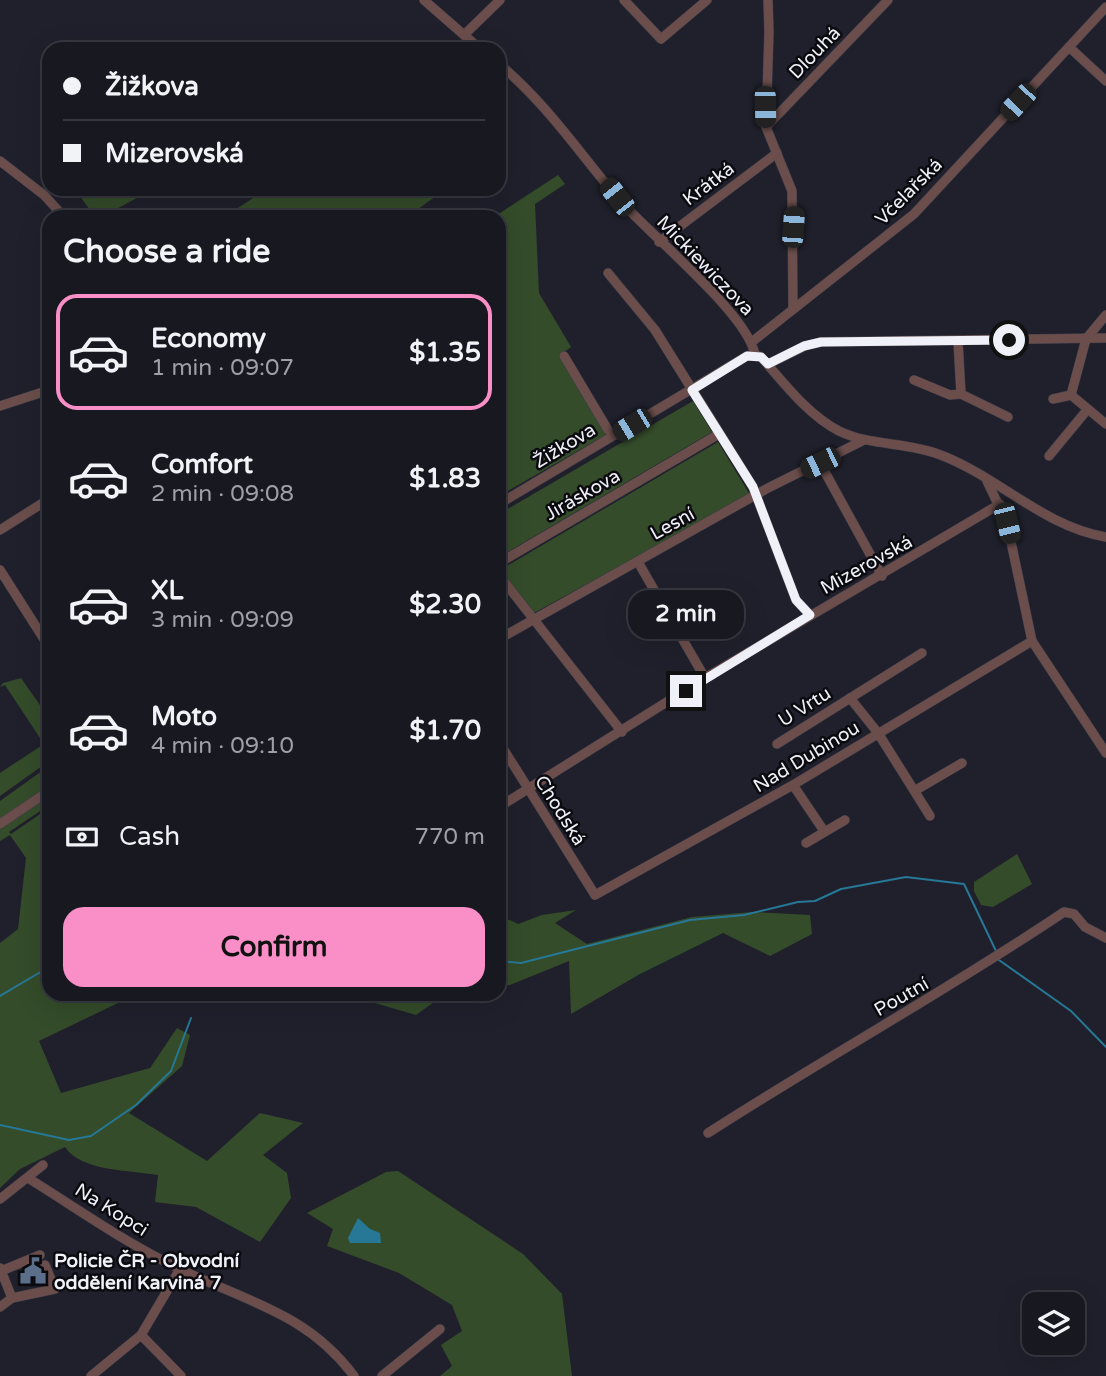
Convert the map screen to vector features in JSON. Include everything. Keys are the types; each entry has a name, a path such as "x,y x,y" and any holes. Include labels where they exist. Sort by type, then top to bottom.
{"street":[{"path":"424,0 470,42"},
{"path":"464,35 500,0"},
{"path":"624,0 661,39 707,0"},
{"path":"768,0 765,127 792,191 793,309"},
{"name":"Dlouhá","path":"765,127 888,0"},
{"name":"Včelařská","path":"753,341 914,214 1106,7"},
{"path":"1069,47 1106,81"},
{"name":"Mickiewiczova","path":"506,71 566,131 617,197 659,242 712,292 753,341 755,355"},
{"name":"Krátká","path":"659,242 777,153"},
{"path":"0,160 42,193"},
{"path":"45,196 58,210"},
{"path":"608,273 655,330 757,495 796,600 810,615"},
{"path":"1071,395 1086,339 1106,315"},
{"path":"768,364 804,346 821,342 1106,338"},
{"path":"958,341 961,394"},
{"path":"755,355 768,364 816,415 839,430 864,440 938,454 1060,523 1106,537"},
{"name":"Žižkova","path":"506,500 747,356 755,355"},
{"path":"564,356 608,430"},
{"path":"914,380 950,395 961,394 1008,417"},
{"path":"0,406 42,392"},
{"path":"1053,399 1071,395"},
{"path":"1071,395 1106,424"},
{"path":"1049,456 1087,410"},
{"name":"Jiráskova","path":"506,559 719,434"},
{"name":"Lesní","path":"506,635 757,495 864,440"},
{"path":"820,463 882,576"},
{"path":"987,480 1000,504 1010,533 1032,641 1106,753"},
{"path":"0,530 42,503"},
{"name":"Mizerovská","path":"506,803 705,678 1000,504"},
{"path":"638,562 705,678"},
{"path":"0,570 42,636"},
{"path":"506,584 622,732"},
{"name":"Nad Dubinou","path":"595,895 793,785 1032,641"},
{"name":"U Vrtu","path":"777,744 922,653"},
{"name":"U Vrtu","path":"850,698 878,733 930,816"},
{"name":"Chodská","path":"506,754 526,790 595,895"},
{"path":"916,790 962,763"},
{"path":"793,785 824,831"},
{"path":"0,824 42,795"},
{"path":"806,843 845,820"},
{"name":"Poutní","path":"708,1133 812,1067 924,1003 1065,912 1074,914 1085,927 1106,938"},
{"path":"0,1199 43,1165"},
{"name":"Na Kopci","path":"28,1178 180,1269 275,1309 302,1325 327,1344 354,1376"},
{"path":"12,1298 1,1269 40,1255"},
{"path":"0,1307 12,1298 55,1289 45,1265"},
{"path":"91,1376 141,1335 180,1269"},
{"path":"382,1376 440,1329"},
{"path":"141,1335 181,1376"}],"green space":[{"path":"558,175 565,184 535,204 539,293 571,347 564,352 611,432 506,492 506,210"},
{"path":"80,196 140,196 115,210 90,210"},
{"path":"256,196 436,196 419,210 235,210"},
{"path":"693,401 712,432 506,553 506,510"},
{"path":"718,442 750,495 532,614 506,578 506,566"},
{"path":"21,678 42,708 42,741 5,685 0,687 3,683"},
{"path":"42,745 42,766 0,796 0,773"},
{"path":"42,771 42,790 0,819 0,801"},
{"path":"42,801 42,810 9,832 11,834 42,813 42,1001 127,1001 39,1041 61,1093 150,1068 177,1028 190,1035 182,1066 129,1113 207,1161 260,1113 303,1123 263,1155 287,1173 291,1198 260,1242 196,1207 155,1202 158,1175 95,1166 73,1155 65,1147 20,1169 0,1188 0,943 18,929 26,858 10,835 0,841 0,829"},
{"path":"1017,854 1032,884 993,907 981,905 974,891 974,882"},
{"path":"576,910 555,923 587,944 692,917 752,912 810,915 812,934 770,956 723,933 640,974 571,1014 569,961 506,985 506,920 518,924 542,915"},
{"path":"368,1001 435,1001 416,1015"},
{"path":"398,1171 523,1254 562,1294 572,1376 440,1376 452,1366 441,1345 462,1331 452,1305 399,1273 327,1246 333,1229 307,1213 386,1172"}],"water":[{"path":"358,1218 370,1229 380,1233 381,1243 350,1243 348,1238"}],"waterway":[{"path":"506,962 521,963 690,920 744,915 798,902 815,901 841,889 906,877 964,884 996,951"},
{"path":"999,960 1071,1011 1106,1047"},
{"path":"0,996 42,971"},
{"path":"0,1125 69,1140 91,1136 136,1105 171,1071 191,1018"}],"place":[{"name":"Policie ČR - Obvodní oddělení Karviná 7","path":"33,1271"}],"route":[{"path":"686,691 810,615 796,600 753,487 692,390 747,356 761,357 768,364 804,346 821,342 1009,340"}]}
